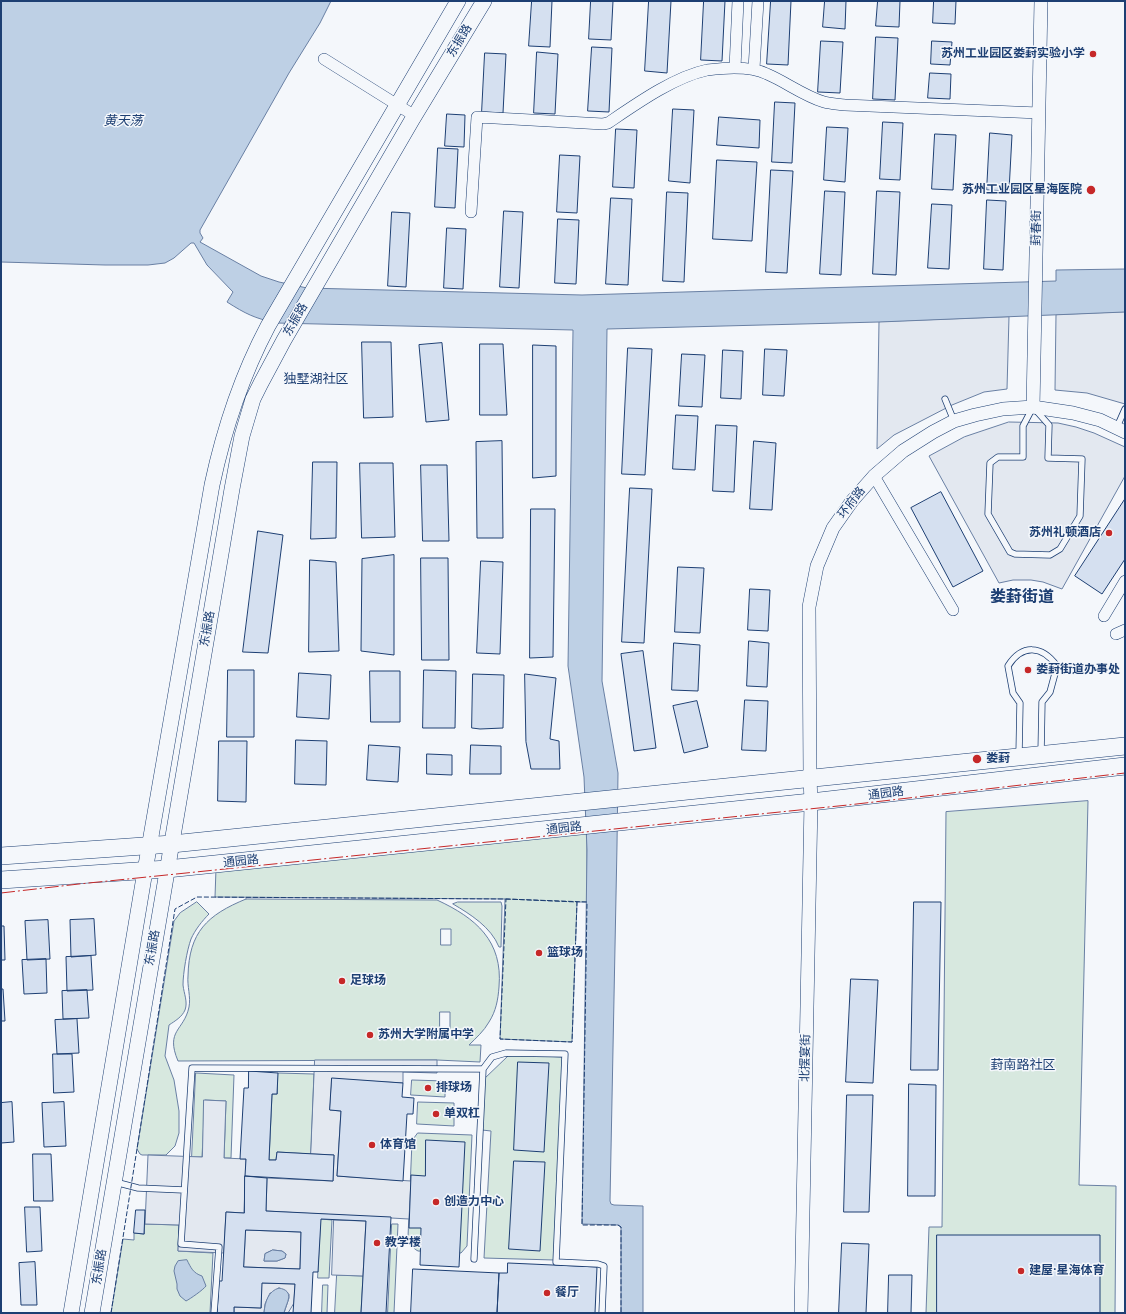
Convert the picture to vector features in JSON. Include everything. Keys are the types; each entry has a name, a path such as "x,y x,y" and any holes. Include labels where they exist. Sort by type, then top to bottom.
{"main road":[{"name":"东振路","path":"71,1313 145,871 212,485 224,431 253,354 268,326 458,1"},
{"name":"东振路","path":"92,1313 166,869 172,844 242,436 253,399 292,326 484,1"},
{"name":"通园路","path":"1,856 172,844 1125,746"},
{"name":"通园路","path":"1,880 166,869 811,802 1125,766"}],"street":[{"path":"735,68 738,1"},
{"path":"754,69 758,1"},
{"name":"葑春街","path":"1033,407 1041,1"},
{"path":"324,59 415,116"},
{"path":"471,212 477,117 603,124 608,123 665,88 686,77 706,70 735,68 754,69 766,73 824,102 845,105 1039,113"},
{"name":"环府路","path":"811,802 809,607 817,566 833,528 852,501 874,476 903,451 954,421 974,415 1003,409 1033,407 1073,413 1100,420 1121,430"},
{"path":"874,476 953,610"},
{"path":"1104,616 1125,581"},
{"name":"北摆宴街","path":"801,1313 811,802"}],"lane":[{"path":"945,398 954,421"},
{"path":"1033,407 1049,425 1048,458 1082,459 1080,516 1060,549 1050,555 1015,554 1010,552 988,514 990,463 998,457 1023,457 1023,426 1033,407"},
{"path":"1121,430 1125,409"},
{"path":"1019,757 1020,703 1013,693 1008,666 1013,658 1028,650 1037,650 1045,653 1052,658 1057,666 1050,692 1042,702 1041,755"},
{"path":"474,1259 483,1069 492,1057 506,1053 565,1054 556,1262 598,1264 604,1266 602,1313"},
{"path":"214,1313 219,1247 181,1244 192,1068 483,1069"},
{"path":"114,1182 138,1188 184,1190"}],"shaded area":[{"path":"1125,312 1125,404 1087,393 1055,390 1056,315"},
{"path":"1009,317 1007,389 984,392 952,405 894,435 877,449 879,322"},
{"path":"1009,422 1058,423 1094,433 1125,447 1125,476 1062,589 1043,582 1031,580 1013,580 999,583 929,456 964,437"},
{"path":"1088,801 1079,1185 1116,1186 1115,1313 926,1313 929,1227 942,1227 946,812"},
{"path":"587,832 587,902 577,902 572,1042 500,1039 505,899 215,897 216,869"},
{"path":"246,899 437,900 464,915 475,923 491,944 499,971 498,996 493,1014 485,1028 469,1045 481,1045 480,1062 437,1060 178,1061 175,1051 174,1037 187,1015 189,1007 190,999 188,976 192,948 203,927 211,919 232,905","holes":["441,929 451,929 451,945 441,945","440,1012 450,1012 450,1032 440,1032"]},
{"path":"197,902 209,914 201,923 191,939 183,980 186,1007 180,1017 169,1025 165,1056 174,1080 179,1111 179,1133 175,1146 166,1155 142,1155 137,1149 174,921 180,913"},
{"path":"458,902 501,902 501,947 499,947 491,933 485,927 453,904"},
{"path":"523,1055 563,1057 554,1260 484,1258 491,1131 482,1130 484,1079 508,1056"},
{"path":"315,1060 437,1060 437,1073 403,1072 403,1083 332,1079 330,1110 341,1111 337,1176 411,1181 409,1219 266,1211 267,1178 333,1181 334,1155 311,1154"},
{"path":"196,1073 234,1075 231,1158 224,1158 226,1101 205,1100 202,1157 192,1157"},
{"path":"278,1073 314,1074 311,1154 277,1152 276,1160 269,1160 272,1094 277,1094"},
{"name":"排球场","path":"412,1080 445,1081 445,1097 411,1095"},
{"path":"204,1100 226,1101 224,1158 246,1159 244,1213 226,1212 224,1253 178,1251 179,1225 145,1224 148,1155 202,1157"},
{"name":"单双杠","path":"418,1102 454,1103 454,1126 417,1124"},
{"name":"创造力中心","path":"418,1133 472,1135 467,1246 461,1253 418,1251 410,1243 408,1237 412,1141"},
{"path":"321,1219 332,1220 329,1278 318,1278"},
{"path":"334,1220 366,1221 363,1276 332,1275"},
{"path":"145,1224 179,1225 178,1251 213,1253 210,1313 111,1313 123,1239 134,1240 134,1233 144,1234"},
{"path":"392,1224 398,1224 394,1313 388,1313"},
{"path":"246,1230 301,1232 300,1269 244,1267","holes":["273,1250 282,1251 286,1254 285,1258 277,1261 264,1261 265,1254"]},
{"path":"337,1275 363,1276 361,1313 335,1313"},
{"path":"262,1283 295,1284 294,1303 288,1313 284,1313 289,1294 270,1293 265,1304 264,1313 234,1313 234,1307 261,1308"},
{"path":"323,1285 328,1285 327,1313 322,1313"}],"water":[{"name":"黄天荡","path":"1,1 331,1 320,23 289,73 200,230 203,238 200,242 261,276 279,282 307,288 582,295 1056,281 1056,270 1125,269 1125,312 879,322 607,329 602,681 618,773 610,1201 611,1204 614,1205 643,1206 643,1313 621,1313 621,1227 618,1225 582,1224 587,850 584,777 568,666 573,330 276,323 250,315 227,302 233,292 207,265 194,243 191,243 174,258 165,263 148,265 1,262"},
{"path":"273,1250 282,1251 286,1254 285,1258 277,1261 264,1261 265,1254"},
{"path":"187,1260 194,1272 202,1276 206,1286 186,1301 180,1296 177,1289 174,1271 178,1261"},
{"path":"279,1288 287,1292 289,1295 284,1313 264,1313 265,1305 270,1294 275,1289"}],"building":[{"path":"532,1 552,1 550,47 529,46"},
{"path":"591,1 613,1 611,40 589,39"},
{"path":"649,1 671,1 667,73 645,71"},
{"path":"704,1 725,1 722,61 701,60"},
{"path":"771,1 791,1 788,65 767,64"},
{"path":"825,1 846,1 845,29 823,27"},
{"path":"878,1 900,1 899,27 876,26"},
{"path":"934,1 956,1 955,24 933,23"},
{"path":"876,37 898,38 895,100 873,99"},
{"path":"821,41 843,42 840,93 818,92"},
{"path":"932,41 952,42 950,65 931,64"},
{"path":"592,47 612,48 609,112 588,111"},
{"path":"537,52 558,54 555,114 534,113"},
{"path":"485,53 506,54 503,113 482,112"},
{"path":"930,73 951,74 950,99 928,98"},
{"path":"775,102 795,103 792,163 772,162"},
{"path":"673,109 694,110 690,183 669,181"},
{"path":"447,114 465,115 464,147 445,146"},
{"path":"719,117 760,120 759,148 717,145"},
{"path":"883,122 903,123 900,180 880,179"},
{"path":"827,127 848,128 845,182 824,180"},
{"path":"616,129 637,130 634,188 613,187"},
{"path":"990,133 1012,135 1009,191 987,190"},
{"path":"935,134 956,135 953,190 932,189"},
{"path":"438,148 458,149 455,208 435,207"},
{"path":"560,155 580,156 577,213 557,212"},
{"path":"717,160 757,162 752,241 713,239"},
{"path":"771,170 793,171 787,273 766,272"},
{"path":"825,191 845,192 841,275 820,274"},
{"path":"877,191 900,192 896,275 873,274"},
{"path":"667,192 688,193 684,282 663,281"},
{"path":"611,198 632,199 628,285 606,284"},
{"path":"987,200 1006,201 1003,270 984,269"},
{"path":"932,204 952,205 949,269 928,268"},
{"path":"504,211 523,212 519,288 500,287"},
{"path":"392,212 410,213 406,287 388,286"},
{"path":"558,219 579,220 576,284 555,283"},
{"path":"447,228 466,229 463,289 444,288"},
{"path":"362,342 391,342 393,417 364,418"},
{"path":"442,343 449,420 426,422 419,345"},
{"path":"480,344 503,344 507,415 480,415"},
{"path":"533,345 556,346 556,476 533,478"},
{"path":"628,348 652,349 645,475 622,474"},
{"path":"765,349 787,350 784,396 763,395"},
{"path":"723,350 743,351 741,399 721,398"},
{"path":"682,354 705,355 702,407 679,406"},
{"path":"676,415 698,416 695,470 673,469"},
{"path":"716,425 737,426 734,492 713,491"},
{"path":"502,441 503,538 477,538 476,442"},
{"path":"754,441 776,443 772,510 750,509"},
{"path":"313,462 337,462 336,538 311,539"},
{"path":"360,463 393,463 395,537 362,538"},
{"path":"421,465 447,465 449,541 423,541"},
{"path":"630,488 652,489 644,643 622,642"},
{"path":"941,492 983,571 953,587 911,508"},
{"path":"1125,499 1125,559 1102,594 1075,576"},
{"path":"531,509 555,509 553,657 530,658"},
{"path":"258,531 283,535 268,653 243,652"},
{"path":"394,555 394,655 361,651 362,559"},
{"path":"421,558 448,558 449,660 422,660"},
{"path":"310,560 336,562 339,651 309,652"},
{"path":"481,561 503,562 500,654 477,653"},
{"path":"678,567 704,568 700,633 675,632"},
{"path":"750,589 770,590 768,631 748,630"},
{"path":"749,641 769,643 767,687 747,686"},
{"path":"674,643 700,645 698,691 672,690"},
{"path":"643,651 656,748 634,751 621,654"},
{"path":"228,670 254,670 254,737 227,737"},
{"path":"424,670 456,671 455,728 423,728"},
{"path":"370,671 400,671 400,722 371,722"},
{"path":"299,673 331,675 329,719 297,717"},
{"path":"473,674 504,675 503,728 472,728"},
{"path":"525,674 556,678 550,739 559,741 560,769 531,769 526,742"},
{"path":"745,700 768,701 766,751 742,750"},
{"path":"697,701 708,747 684,753 673,706"},
{"path":"296,740 327,741 326,785 295,784"},
{"path":"219,741 247,741 246,802 218,801"},
{"path":"369,745 400,747 398,782 367,780"},
{"path":"471,745 501,746 501,774 470,774"},
{"path":"427,754 452,755 452,775 427,774"},
{"path":"914,902 941,902 938,1070 911,1070"},
{"path":"94,919 96,955 71,957 70,920"},
{"path":"48,920 50,959 27,960 25,921"},
{"path":"1,926 4,926 5,960 1,960"},
{"path":"91,956 93,990 67,991 66,957"},
{"path":"46,959 47,993 24,994 22,960"},
{"path":"851,979 878,980 873,1083 846,1082"},
{"path":"1,989 3,989 5,1021 1,1021"},
{"path":"87,990 89,1018 63,1019 62,991"},
{"path":"77,1019 79,1053 57,1054 55,1020"},
{"path":"53,1054 72,1054 74,1092 54,1093"},
{"path":"518,1062 549,1063 544,1152 514,1150"},
{"path":"249,1071 278,1073 277,1094 272,1094 269,1160 276,1160 277,1152 334,1155 333,1181 245,1176 246,1159 240,1159 244,1088 248,1088"},
{"name":"体育馆","path":"332,1078 403,1083 402,1097 414,1098 413,1114 407,1114 403,1181 337,1176 341,1111 330,1110"},
{"path":"909,1084 936,1085 935,1196 908,1196"},
{"path":"847,1095 873,1095 869,1212 844,1212"},
{"path":"12,1102 14,1142 1,1143 1,1103"},
{"path":"64,1102 66,1146 44,1147 42,1103"},
{"name":"创造力中心","path":"426,1140 465,1142 459,1267 420,1265 421,1228 409,1228 411,1175 425,1176"},
{"path":"33,1154 51,1154 53,1201 34,1201"},
{"path":"514,1161 545,1162 540,1251 509,1249"},
{"name":"教学楼","path":"245,1176 267,1178 266,1211 391,1217 386,1313 361,1313 366,1221 321,1219 318,1272 313,1272 311,1313 293,1313 295,1284 262,1283 261,1308 234,1307 234,1313 217,1313 219,1281 222,1281 226,1212 244,1213","holes":["246,1230 301,1232 300,1269 244,1267"]},
{"path":"25,1207 40,1207 42,1251 27,1252"},
{"path":"136,1210 145,1210 144,1234 134,1233"},
{"name":"建屋·星海体育","path":"937,1235 1100,1235 1100,1313 937,1313"},
{"path":"842,1243 869,1244 866,1313 839,1313"},
{"path":"35,1262 37,1305 21,1305 19,1263"},
{"name":"餐厅","path":"508,1263 597,1267 595,1313 497,1313 499,1273 507,1273"},
{"path":"413,1269 499,1273 497,1313 411,1313"},
{"path":"889,1275 912,1275 911,1313 888,1313"}],"fence":[{"path":"111,1313 175,909 197,897 506,899 587,902 582,1225 618,1225 621,1227 621,1313"},
{"path":"506,899 577,902 572,1042 500,1039 506,899"}],"power":[{"path":"1,893 848,805 1125,773"}],"place":[{"name":"苏州工业园区娄葑实验小学","path":"1093,54"},
{"name":"苏州工业园区星海医院","path":"1091,190"},
{"name":"苏州礼顿酒店","path":"1109,533"},
{"name":"娄葑街道办事处","path":"1028,670"},
{"name":"娄葑","path":"977,759"},
{"name":"篮球场","path":"539,953"},
{"name":"足球场","path":"342,981"},
{"name":"苏州大学附属中学","path":"370,1035"},
{"name":"排球场","path":"428,1088"},
{"name":"单双杠","path":"436,1114"},
{"name":"体育馆","path":"372,1145"},
{"name":"创造力中心","path":"436,1202"},
{"name":"教学楼","path":"377,1243"},
{"name":"建屋·星海体育","path":"1021,1271"},
{"name":"餐厅","path":"547,1293"}],"district":[{"name":"独墅湖社区","path":"316,380"},
{"name":"娄葑街道","path":"1022,598"},
{"name":"葑南路社区","path":"1023,1066"}]}
